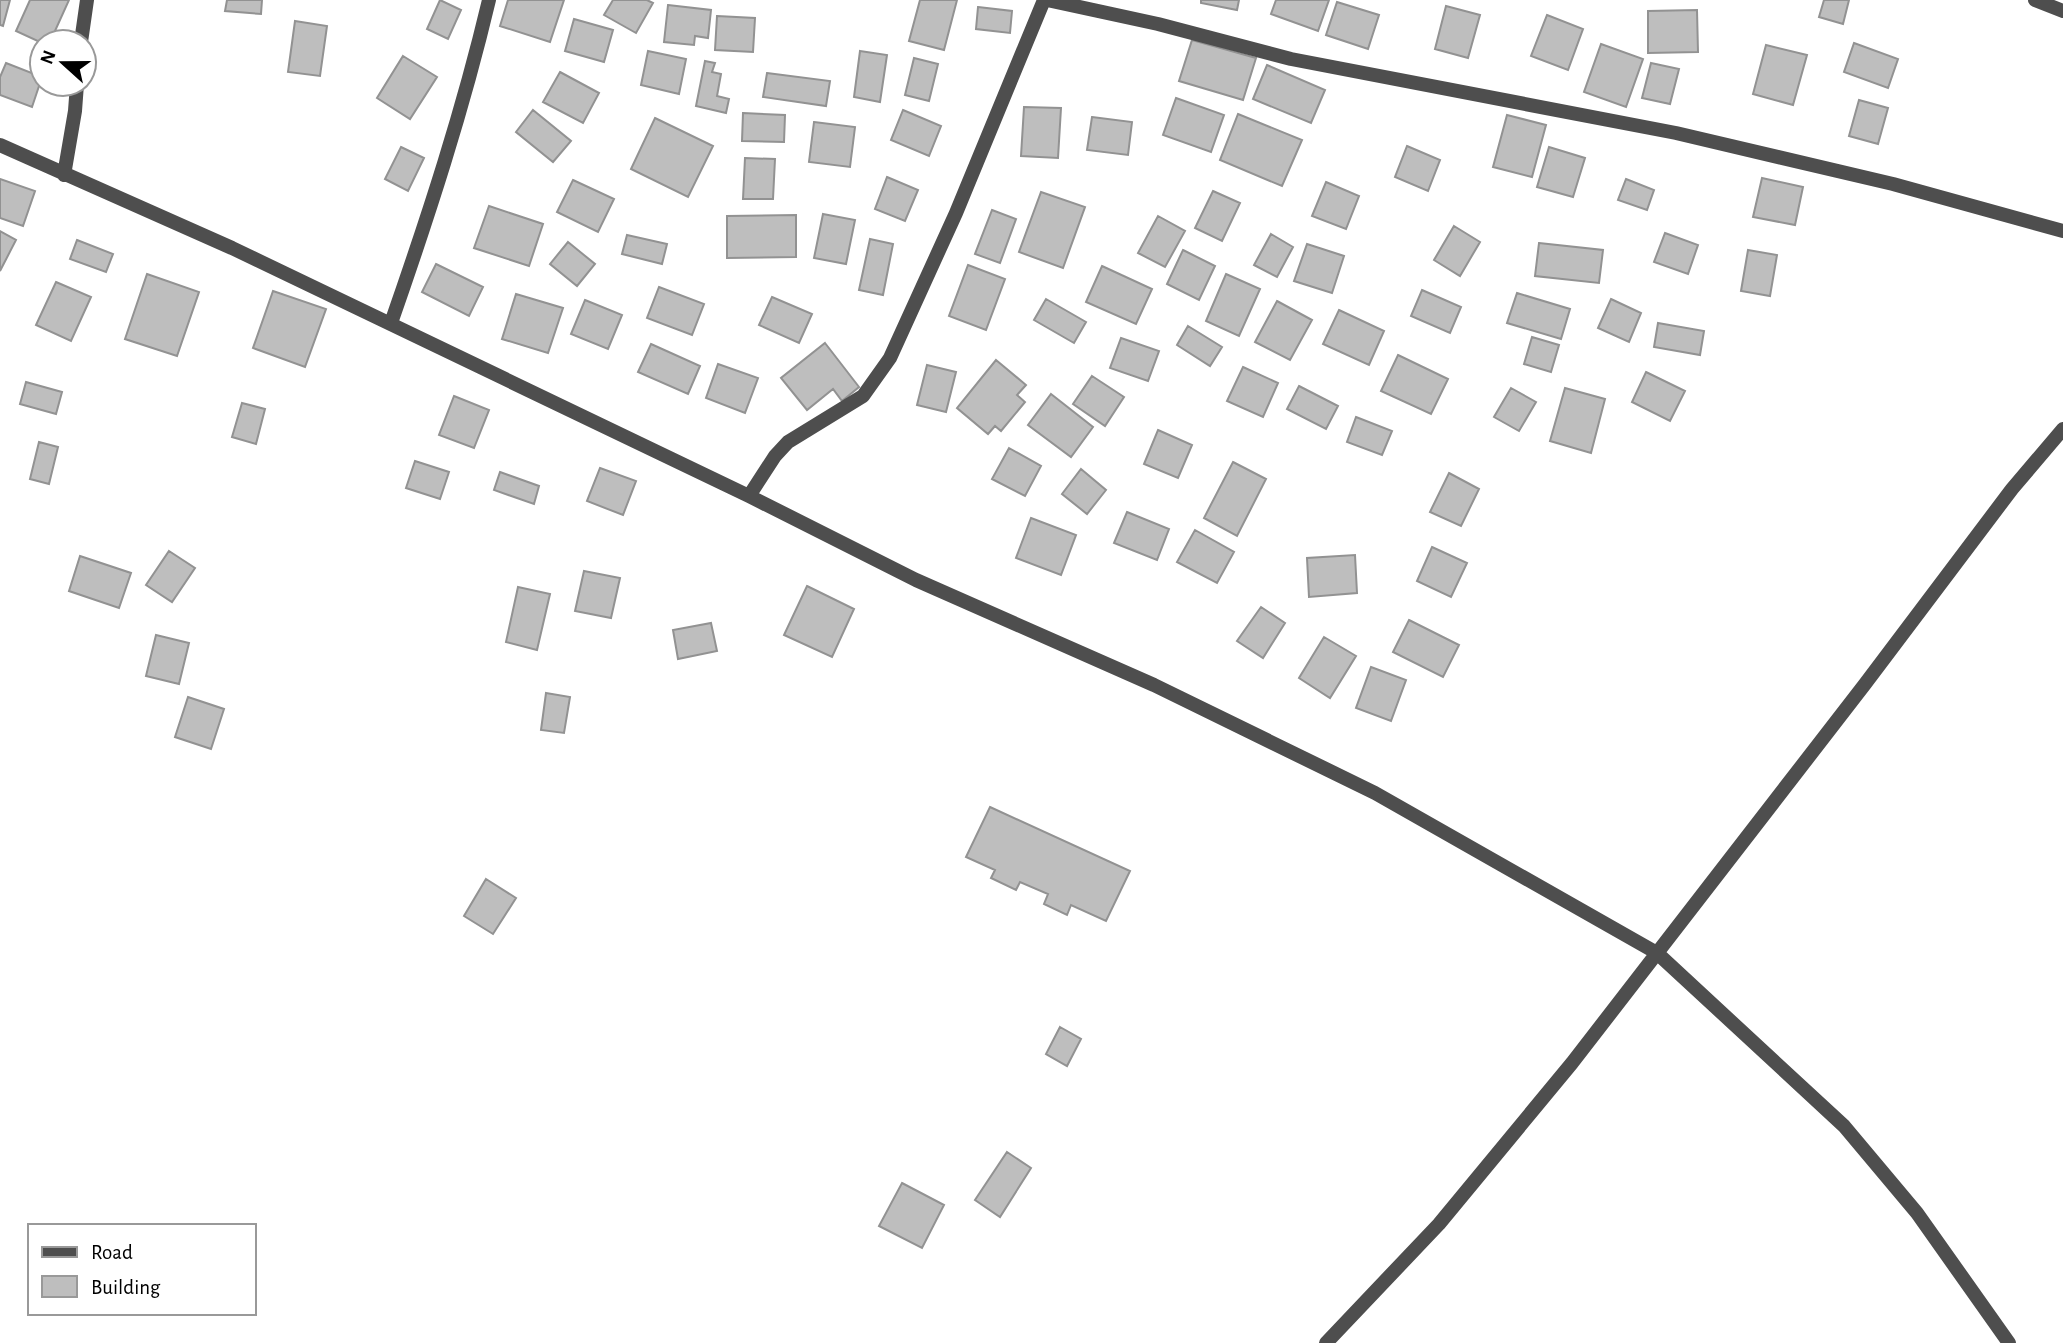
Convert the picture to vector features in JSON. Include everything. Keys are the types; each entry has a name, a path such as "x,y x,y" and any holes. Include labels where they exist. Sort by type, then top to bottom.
{"street":[{"path":"83,28 88,0"},
{"path":"391,323 431,208 471,74 489,0"},
{"path":"750,496 775,456 788,442 863,396 890,358 956,213 1045,0 1158,24 1291,58 1676,133 1893,184 2063,231"},
{"path":"2035,0 2063,11"},
{"path":"64,175 76,98"},
{"path":"0,145 232,248 391,323 750,496 916,580 1154,685 1375,793 1657,953 1844,1126 1917,1213 2009,1343"},
{"path":"1326,1343 1439,1224 1572,1063 2012,489 2063,429"}],"building":[{"path":"0,0 10,0 3,26 0,25"},
{"path":"30,0 69,0 56,28 28,28 28,37 16,31"},
{"path":"227,0 262,0 261,14 225,11"},
{"path":"440,0 461,10 448,39 427,29"},
{"path":"508,0 564,0 550,42 500,26"},
{"path":"613,0 647,0 653,3 636,33 604,15"},
{"path":"920,0 957,0 944,50 909,41"},
{"path":"1201,0 1239,0 1237,10 1201,3"},
{"path":"1276,0 1329,0 1318,31 1271,14"},
{"path":"1824,0 1849,0 1843,24 1819,17"},
{"path":"1337,2 1379,15 1368,49 1326,35"},
{"path":"668,5 711,10 708,38 695,36 694,45 664,42"},
{"path":"1446,6 1480,15 1468,58 1435,49"},
{"path":"978,7 1012,11 1010,33 976,29"},
{"path":"1697,10 1698,52 1648,53 1648,11"},
{"path":"1547,15 1583,29 1568,70 1531,56"},
{"path":"717,16 755,18 753,52 715,50"},
{"path":"574,19 613,30 604,62 565,51"},
{"path":"295,21 327,26 320,76 288,72"},
{"path":"1192,40 1256,58 1243,100 1179,81"},
{"path":"1854,43 1898,59 1888,88 1844,72"},
{"path":"1601,44 1643,59 1626,107 1584,92"},
{"path":"1766,45 1807,55 1793,105 1753,94"},
{"path":"648,51 686,59 679,94 641,85"},
{"path":"860,51 887,55 880,102 854,97"},
{"path":"403,56 437,77 410,119 377,98"},
{"path":"914,58 938,64 929,101 905,95"},
{"path":"705,61 715,63 712,72 721,74 717,96 729,99 726,113 696,106"},
{"path":"6,63 28,72 28,98 35,98 32,107 0,95 0,77"},
{"path":"1651,63 1679,69 1670,104 1642,98"},
{"path":"1267,65 1325,90 1311,123 1253,99"},
{"path":"560,72 599,93 583,123 543,102"},
{"path":"767,73 830,81 826,106 763,97"},
{"path":"1176,98 1224,115 1211,152 1163,135"},
{"path":"1859,100 1888,108 1878,144 1849,136"},
{"path":"1024,107 1061,108 1058,158 1021,156"},
{"path":"533,110 571,141 553,162 516,132"},
{"path":"903,110 941,126 929,156 891,140"},
{"path":"743,113 785,115 784,142 742,141"},
{"path":"1238,114 1302,140 1282,186 1220,160"},
{"path":"1507,115 1546,125 1532,177 1493,167"},
{"path":"1092,117 1132,122 1128,155 1087,150"},
{"path":"655,118 713,146 688,197 631,169"},
{"path":"814,122 855,127 850,167 809,162"},
{"path":"1407,146 1440,160 1428,191 1395,177"},
{"path":"401,147 424,158 408,191 385,179"},
{"path":"1549,147 1585,158 1573,197 1537,187"},
{"path":"745,158 775,159 773,199 743,199"},
{"path":"887,177 918,190 905,221 875,209"},
{"path":"1762,178 1803,187 1795,225 1753,217"},
{"path":"0,179 35,191 23,226 0,218"},
{"path":"1626,179 1654,190 1647,210 1618,200"},
{"path":"573,180 614,199 598,232 557,212"},
{"path":"1326,182 1359,196 1346,229 1312,216"},
{"path":"1213,191 1240,203 1222,241 1195,228"},
{"path":"1041,192 1085,207 1063,268 1019,252"},
{"path":"489,206 543,224 529,266 474,248"},
{"path":"992,210 1016,219 1000,263 975,254"},
{"path":"823,214 855,220 846,264 814,258"},
{"path":"796,215 796,257 727,258 727,216"},
{"path":"1158,216 1185,231 1165,267 1138,253"},
{"path":"1454,226 1480,242 1460,276 1434,260"},
{"path":"0,231 16,240 0,271"},
{"path":"1665,233 1698,245 1688,274 1654,262"},
{"path":"1271,234 1293,247 1277,277 1254,265"},
{"path":"627,235 667,244 662,264 622,254"},
{"path":"870,239 893,244 883,295 859,290"},
{"path":"77,240 113,254 106,272 70,259"},
{"path":"568,242 595,264 577,286 550,264"},
{"path":"1539,243 1603,250 1599,283 1535,276"},
{"path":"1307,244 1344,256 1332,293 1294,281"},
{"path":"1183,250 1215,266 1199,300 1167,284"},
{"path":"1748,250 1777,255 1770,296 1741,291"},
{"path":"436,264 483,287 469,316 422,292"},
{"path":"968,265 1005,279 986,330 949,316"},
{"path":"1102,266 1152,289 1136,324 1086,302"},
{"path":"147,274 199,292 177,356 125,339"},
{"path":"1226,274 1260,289 1239,336 1206,321"},
{"path":"56,282 91,297 71,341 36,325"},
{"path":"659,287 704,304 692,335 647,318"},
{"path":"1422,290 1461,307 1450,333 1411,316"},
{"path":"273,291 326,309 305,367 253,348"},
{"path":"1517,293 1570,309 1561,339 1507,323"},
{"path":"516,294 563,308 548,353 502,339"},
{"path":"772,297 812,314 799,343 759,325"},
{"path":"1046,299 1086,322 1074,343 1034,320"},
{"path":"1611,299 1641,313 1629,342 1598,328"},
{"path":"585,300 622,315 608,349 571,334"},
{"path":"1277,301 1312,320 1290,360 1255,342"},
{"path":"1339,310 1384,331 1369,365 1323,344"},
{"path":"1658,323 1704,331 1700,355 1654,347"},
{"path":"1188,326 1222,347 1210,366 1177,345"},
{"path":"1532,337 1559,345 1551,372 1524,364"},
{"path":"1121,338 1159,351 1148,381 1110,368"},
{"path":"825,343 859,387 842,401 833,389 807,410 781,378"},
{"path":"651,344 700,366 688,394 638,372"},
{"path":"1398,355 1448,379 1431,414 1381,391"},
{"path":"996,360 1026,385 1017,395 1025,402 1001,431 995,426 988,434 957,408"},
{"path":"718,364 758,378 745,413 706,398"},
{"path":"927,365 956,372 946,412 917,405"},
{"path":"1243,367 1278,383 1263,417 1227,401"},
{"path":"1646,372 1685,391 1670,421 1632,402"},
{"path":"1092,376 1124,397 1105,426 1073,404"},
{"path":"26,382 62,392 56,414 20,404"},
{"path":"1299,386 1338,406 1326,429 1287,409"},
{"path":"1511,388 1536,402 1519,431 1494,417"},
{"path":"1565,388 1605,399 1591,453 1550,441"},
{"path":"1051,394 1093,427 1071,457 1028,425"},
{"path":"454,396 489,410 474,448 439,435"},
{"path":"242,403 265,409 256,444 232,437"},
{"path":"1356,417 1392,431 1382,455 1347,442"},
{"path":"1158,430 1192,445 1178,478 1144,464"},
{"path":"39,442 58,447 49,484 30,479"},
{"path":"1009,448 1041,466 1025,496 992,479"},
{"path":"415,461 449,472 440,499 406,488"},
{"path":"1233,462 1266,479 1237,536 1204,518"},
{"path":"600,468 636,481 623,515 587,501"},
{"path":"1081,469 1106,490 1087,514 1062,494"},
{"path":"500,472 539,486 534,504 494,490"},
{"path":"1449,473 1479,489 1461,526 1430,512"},
{"path":"1127,512 1169,529 1157,560 1114,543"},
{"path":"1031,518 1076,535 1061,575 1016,558"},
{"path":"1195,530 1234,552 1217,583 1177,562"},
{"path":"1432,547 1467,563 1451,597 1417,581"},
{"path":"169,551 195,568 172,602 146,585"},
{"path":"1355,555 1357,593 1309,597 1307,558"},
{"path":"80,556 131,573 119,608 69,591"},
{"path":"584,571 620,578 611,618 575,611"},
{"path":"807,586 854,609 832,657 784,635"},
{"path":"518,587 550,594 537,650 506,642"},
{"path":"1261,607 1285,623 1263,658 1237,641"},
{"path":"1409,620 1459,645 1443,677 1393,652"},
{"path":"711,623 717,651 678,659 673,630"},
{"path":"156,635 189,643 179,684 146,676"},
{"path":"1324,637 1356,656 1330,698 1299,678"},
{"path":"1371,667 1406,680 1391,721 1356,708"},
{"path":"546,693 570,697 564,733 541,730"},
{"path":"188,697 224,709 211,749 175,737"},
{"path":"990,807 1130,871 1106,921 1071,905 1067,915 1044,904 1048,894 1020,882 1016,890 991,878 995,870 966,857"},
{"path":"486,879 516,898 493,934 464,916"},
{"path":"1060,1027 1081,1039 1067,1066 1046,1054"},
{"path":"1007,1152 1031,1168 1000,1217 975,1200"},
{"path":"902,1183 944,1205 922,1248 879,1226"}]}
